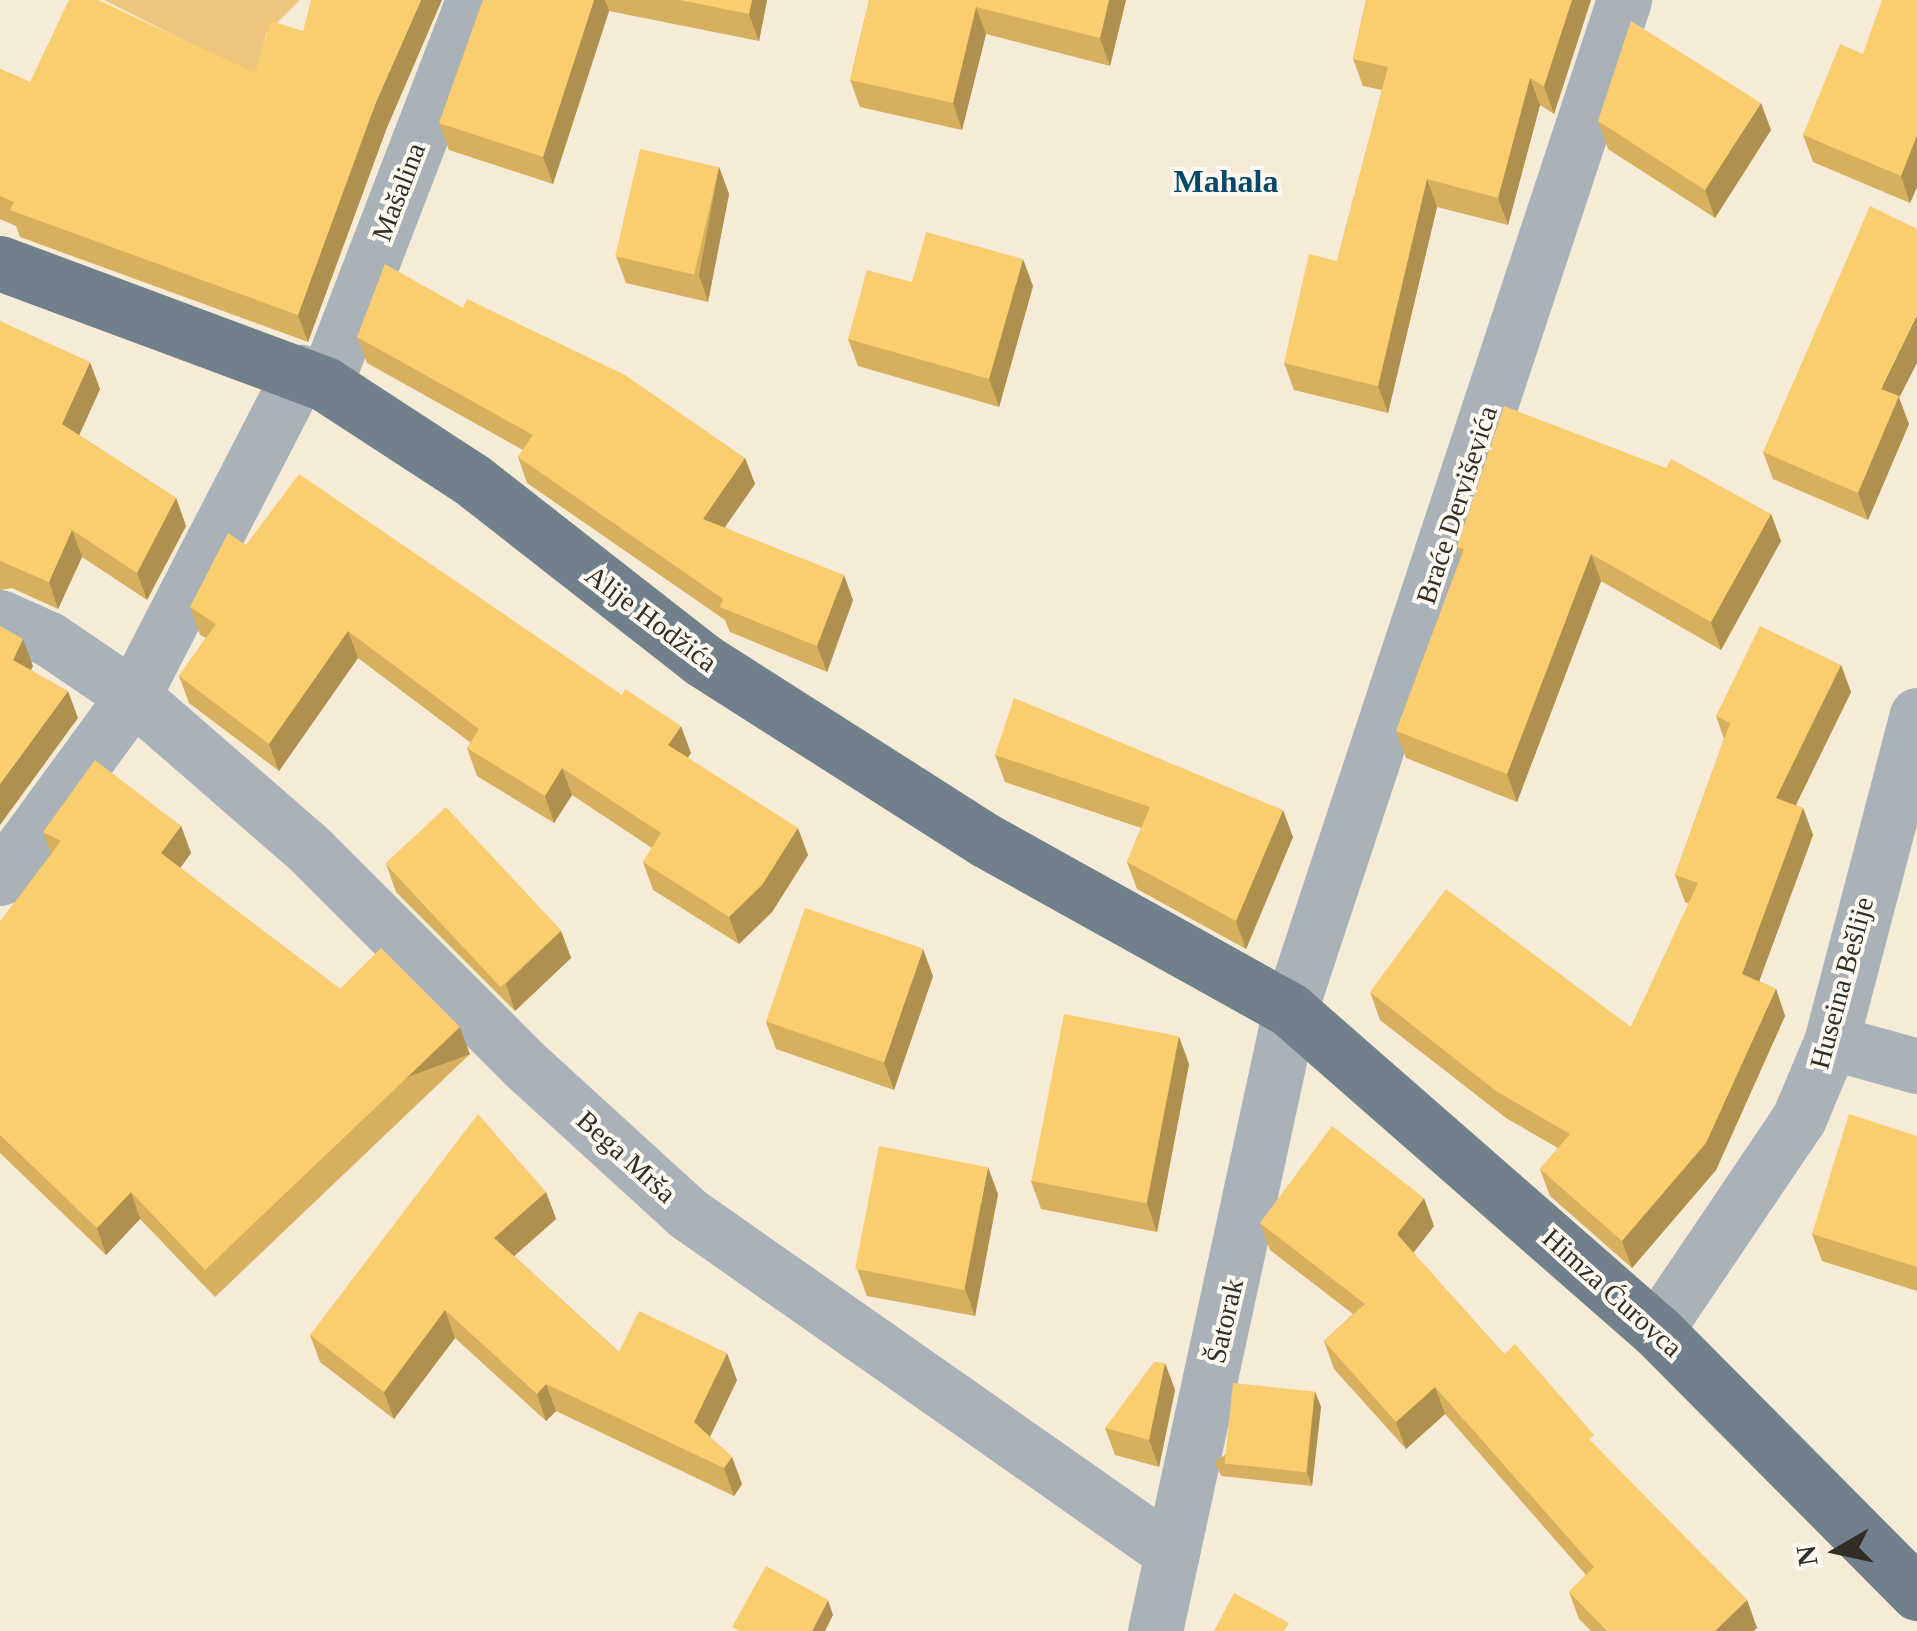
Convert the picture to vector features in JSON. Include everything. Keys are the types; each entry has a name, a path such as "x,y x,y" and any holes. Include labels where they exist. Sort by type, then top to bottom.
{"main road":[{"name":"Alije Hodžića","path":"0,263 313,378 471,479 701,659 985,840 1290,1010"},
{"name":"Himza Ćurovca","path":"1290,1010 1656,1330 1917,1593"}],"street":[{"name":"Mašalina","path":"0,878 133,696 313,378 473,0"},
{"name":"Braće Derviševića","path":"1290,1010 1624,0"},
{"name":"Bega Mrša","path":"0,616 50,639 133,696 312,851 524,1064 687,1213 1172,1552"},
{"name":"Huseina Bešlije","path":"1656,1330 1799,1118 1832,1042 1917,715"},
{"name":"Šatorak","path":"1155,1631 1290,1010"},
{"path":"1832,1042 1917,1066"}],"shaded area":[{"path":"104,0 300,0 266,34 257,77"}],"building":[{"path":"69,0 98,0 255,73 271,21 303,31 311,0 421,0 376,102 298,315 10,210 14,202 0,196 0,69 30,82"},
{"path":"483,0 594,0 543,157 439,123"},
{"path":"680,0 752,0 749,14"},
{"path":"869,0 1109,0 1100,38 976,7 953,103 850,80"},
{"path":"1366,0 1572,0 1544,86 1530,78 1498,198 1427,179 1378,386 1284,363 1309,254 1337,261 1388,67 1353,59"},
{"path":"1882,0 1917,0 1917,135 1901,176 1803,135 1840,44 1863,54"},
{"path":"1631,21 1761,103 1705,190 1598,121"},
{"path":"640,149 719,167 694,274 615,256"},
{"path":"1870,206 1917,229 1917,315 1881,389 1899,396 1858,493 1763,452"},
{"path":"926,232 1023,259 989,379 848,339 867,270 912,282"},
{"path":"385,264 463,308 467,299 625,375 745,458 703,519 844,575 817,646 720,607 723,599 518,457 533,435 357,337"},
{"path":"0,321 90,362 62,424 176,498 137,573 72,530 49,582 0,561"},
{"path":"1504,406 1666,468 1671,459 1771,514 1711,622 1591,554 1507,774 1396,731 1464,549 1457,547"},
{"path":"299,474 622,695 625,689 681,726 668,745 798,828 762,885 729,917 643,862 661,833 562,768 545,796 467,748 479,729 348,631 269,744 179,676 216,624 190,607 228,533 246,545"},
{"path":"0,626 23,639 13,660 68,691 0,784"},
{"path":"1760,626 1841,665 1776,798 1803,808 1742,974 1776,989 1706,1143 1622,1241 1540,1169 1570,1134 1496,1091 1370,992 1446,889 1631,1027 1698,883 1675,875 1730,723 1716,716"},
{"path":"1014,698 1283,810 1236,921 1127,862 1150,807 995,755"},
{"path":"95,760 181,826 161,853 340,989 381,948 460,1027 205,1270 131,1192 97,1228 0,1135 0,922 61,841 43,832"},
{"path":"446,807 561,931 501,987 385,864"},
{"path":"805,908 923,949 884,1062 766,1021"},
{"path":"1064,1014 1179,1036 1146,1203 1032,1181"},
{"path":"478,1114 546,1192 494,1238 619,1352 639,1311 727,1353 694,1422 732,1457 724,1468 546,1384 537,1394 445,1310 384,1392 310,1335"},
{"path":"1849,1114 1917,1136 1917,1267 1812,1234"},
{"path":"1332,1126 1424,1198 1397,1234 1504,1354 1515,1344 1594,1435 1589,1439 1747,1600 1715,1631 1607,1631 1569,1592 1594,1567 1435,1387 1396,1422 1324,1341 1365,1304 1260,1223"},
{"path":"879,1146 988,1167 964,1290 855,1269"},
{"path":"1154,1362 1165,1363 1149,1440 1105,1428"},
{"path":"1233,1383 1315,1392 1306,1472 1225,1464"},
{"path":"766,1566 828,1600 812,1631 739,1631 732,1627"},
{"path":"1234,1593 1289,1623 1284,1631 1214,1631"}],"district":[{"name":"Mahala","path":"1226,181"}]}
